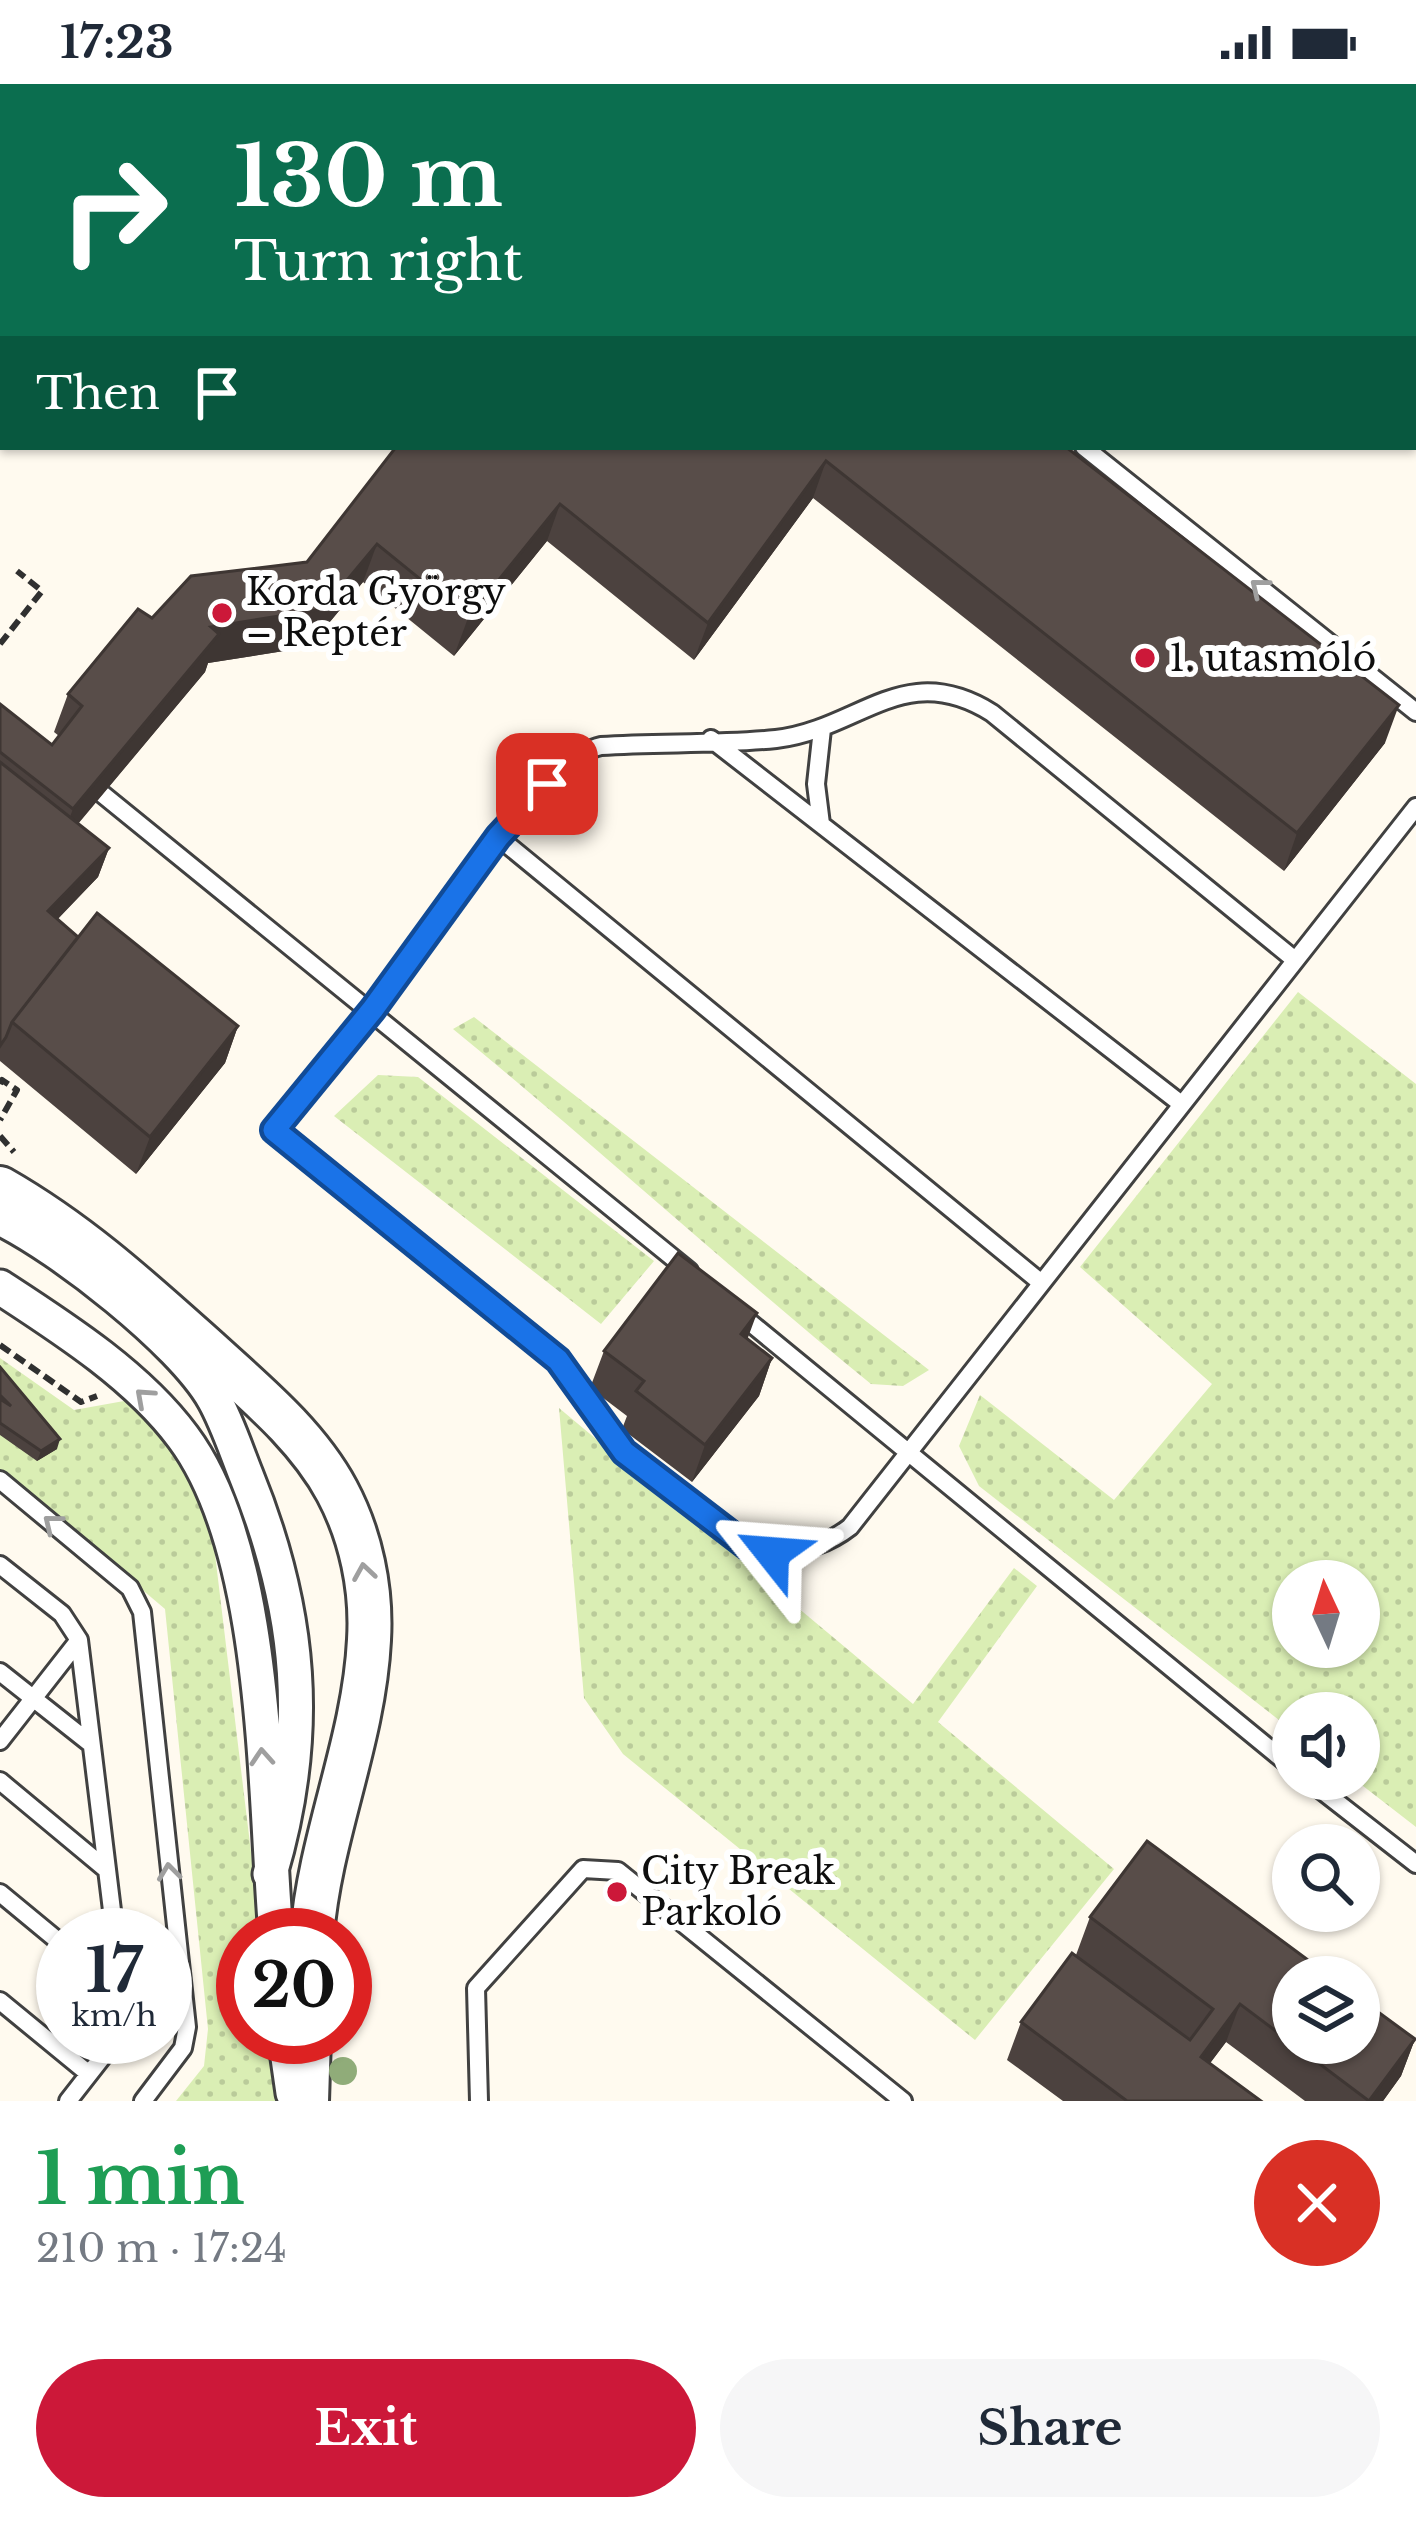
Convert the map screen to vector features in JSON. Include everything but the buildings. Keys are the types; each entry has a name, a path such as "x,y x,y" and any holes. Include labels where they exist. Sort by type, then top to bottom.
{"street":[{"path":"7,1170 259,1396 336,1489 362,1553 369,1601 364,1689 318,1908"},
{"path":"0,1218 77,1265 188,1366 214,1397 282,1570 294,1650 295,1770 271,1874"},
{"path":"0,1287 123,1377 169,1419 197,1459 227,1535 254,1653 274,1908"},
{"path":"289,2064 295,2101"},
{"path":"307,2101 308,2064"}],"lane":[{"path":"1088,450 1416,712"},
{"path":"1294,960 966,697 909,692 883,698 822,729 772,739 710,739 584,750 571,757 498,837 373,1009 274,1130 558,1360 624,1452 748,1547 772,1553 830,1542 850,1527 1416,807"},
{"path":"821,824 817,784 822,729"},
{"path":"710,739 1180,1102"},
{"path":"78,774 373,1009 705,1285"},
{"path":"498,837 1039,1281"},
{"path":"723,1300 1272,1751"},
{"path":"0,1480 130,1588 142,1612 187,2027 182,2048 143,2101"},
{"path":"0,1565 62,1614 79,1640 111,1908"},
{"path":"0,1741 79,1640"},
{"path":"0,1672 91,1744"},
{"path":"0,1781 106,1870"},
{"path":"1334,1800 1416,1864"},
{"path":"479,2101 476,1988 583,1869 594,1866 618,1871 904,2101"},
{"path":"0,1893 36,1923"},
{"path":"0,2001 89,2074"},
{"path":"68,2101 97,2064"}],"path":[{"path":"0,644 42,591 16,571"},
{"path":"0,1084 2,1080 17,1090 0,1120"},
{"path":"0,1136 7,1170"},
{"path":"0,1345 81,1402 100,1395"}],"green space":[{"path":"1298,992 1416,1084 1416,1827 1380,1799 1380,1692 1272,1692 1272,1715 979,1486 959,1446 980,1395 1114,1500 1212,1384 1080,1267"},
{"path":"474,1017 929,1370 903,1386 871,1384 453,1029"},
{"path":"378,1075 418,1077 654,1261 601,1324 334,1116"},
{"path":"0,1358 74,1410 124,1401 172,1449 193,1482 214,1546 258,1908 216,1908 216,2064 275,2064 280,2101 176,2101 204,2066 208,2029 165,1609 0,1469"},
{"path":"559,1408 913,1704 1014,1568 1037,1586 938,1722 1114,1869 975,2040 623,1754 584,1698"}],"place":[{"name":"Korda György – Reptér","path":"222,613"},
{"name":"1. utasmóló","path":"1145,658"},
{"name":"City Break Parkoló","path":"617,1892"}],"route":[{"path":"547,784 498,837 373,1009 274,1130 558,1360 624,1452 748,1547 772,1553"}]}
